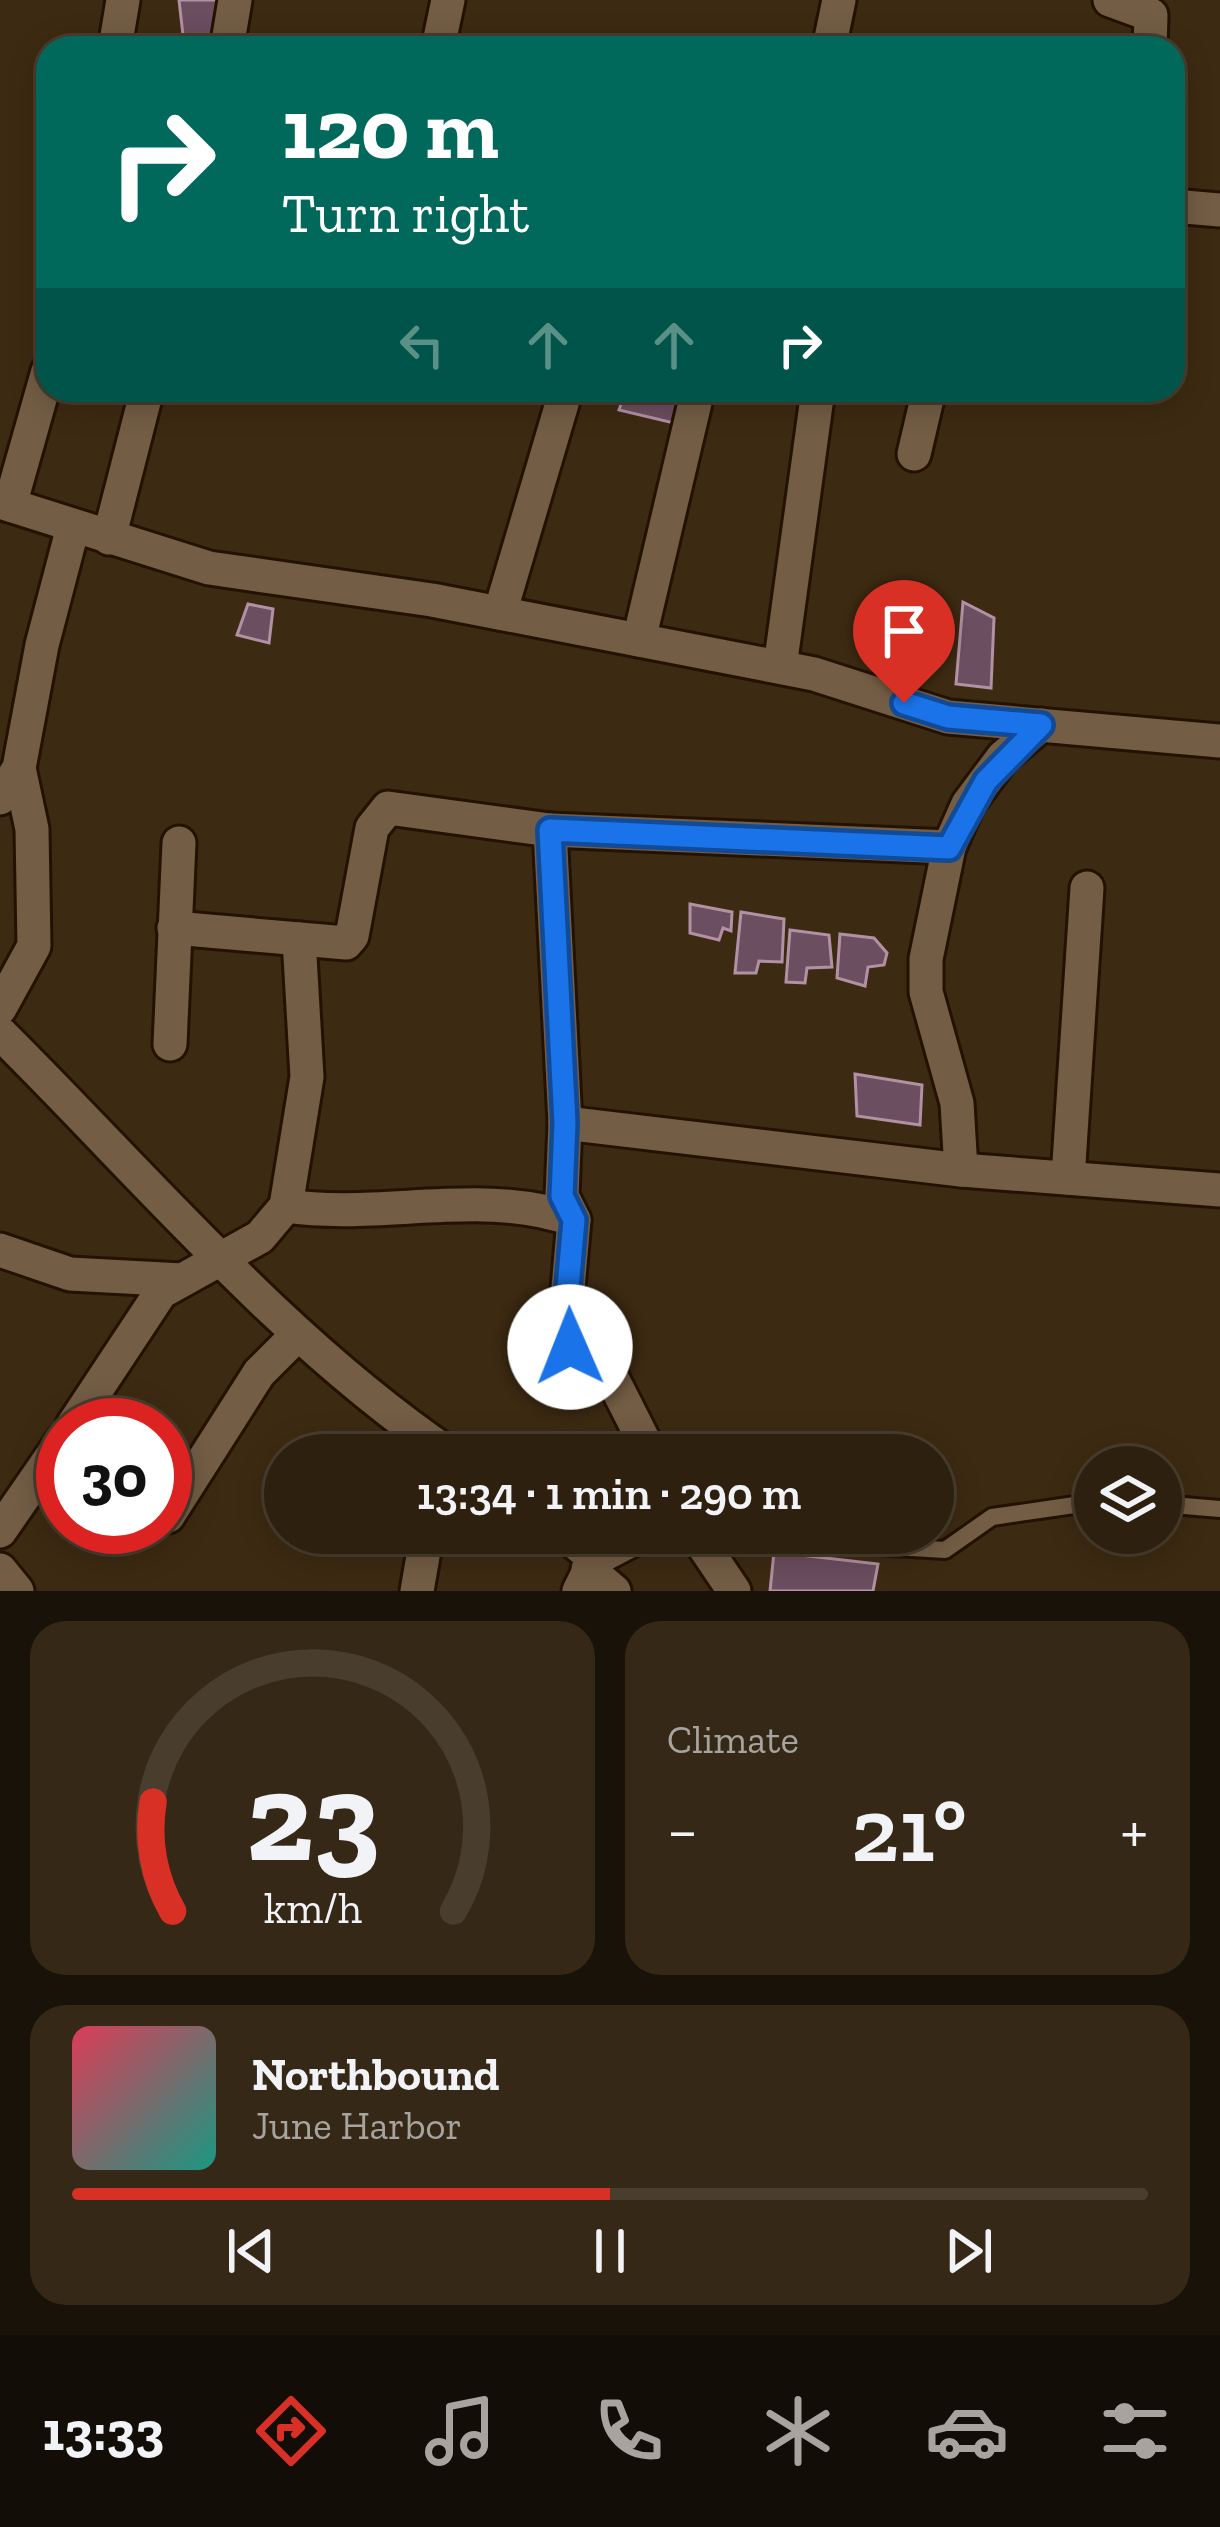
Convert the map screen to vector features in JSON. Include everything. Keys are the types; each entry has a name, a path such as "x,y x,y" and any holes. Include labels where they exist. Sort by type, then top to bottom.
{"street":[{"path":"117,36 123,0"},
{"path":"229,36 235,0"},
{"path":"440,36 448,0"},
{"path":"832,36 839,0"},
{"path":"1110,0 1151,15 1150,36"},
{"path":"1185,207 1220,210"},
{"path":"38,402 5,504 209,568 500,613 780,668 948,717 1220,741"},
{"path":"109,538 143,402"},
{"path":"500,613 562,402"},
{"path":"639,640 695,402"},
{"path":"780,668 816,402"},
{"path":"914,454 926,402"},
{"path":"0,798 19,768 42,645 73,527"},
{"path":"961,1170 957,1103 926,992 926,959 949,848 968,804 1041,725"},
{"path":"0,1008 34,946 32,829 19,768"},
{"path":"174,928 350,940 372,828 388,808 550,830 949,848"},
{"path":"550,830 565,1123 562,1196 574,1220 565,1322 570,1347 612,1378 640,1434"},
{"path":"170,1044 179,843"},
{"path":"1069,1178 1087,888"},
{"path":"91,1398 161,1292 226,1261 260,1238 286,1206 307,1077 299,939"},
{"path":"5,1047 298,1334 419,1434"},
{"path":"565,1123 961,1170 1220,1190"},
{"path":"286,1206 362,1212 514,1204 574,1220"},
{"path":"0,1250 70,1274 182,1280"},
{"path":"192,1478 259,1373 298,1334"},
{"path":"0,1531 36,1478"},
{"path":"417,1591 423,1554"},
{"path":"594,1578 621,1554"},
{"path":"709,1554 734,1591"},
{"path":"0,1570 16,1591"}],"lane":[{"path":"954,1544 992,1517 1074,1505"},
{"path":"1182,1506 1220,1509"}],"building":[{"path":"179,0 227,0 223,36 183,36"},
{"path":"622,402 684,402 678,424 619,410"},
{"path":"963,602 994,618 991,688 956,684"},
{"path":"248,604 273,609 269,643 237,635"},
{"path":"690,904 732,912 731,931 723,928 719,940 690,933"},
{"path":"741,912 784,919 782,962 759,961 756,973 735,973"},
{"path":"790,930 829,935 832,967 807,968 805,983 786,982"},
{"path":"840,934 874,938 887,953 884,965 868,967 865,986 837,978"},
{"path":"855,1074 922,1085 920,1125 857,1116"},
{"path":"774,1554 878,1564 873,1591 770,1591"}],"route":[{"path":"570,1347 565,1322 574,1220 562,1196 565,1123 550,830 949,848 968,804 1004,757 1041,725 948,717 904,703"}]}
